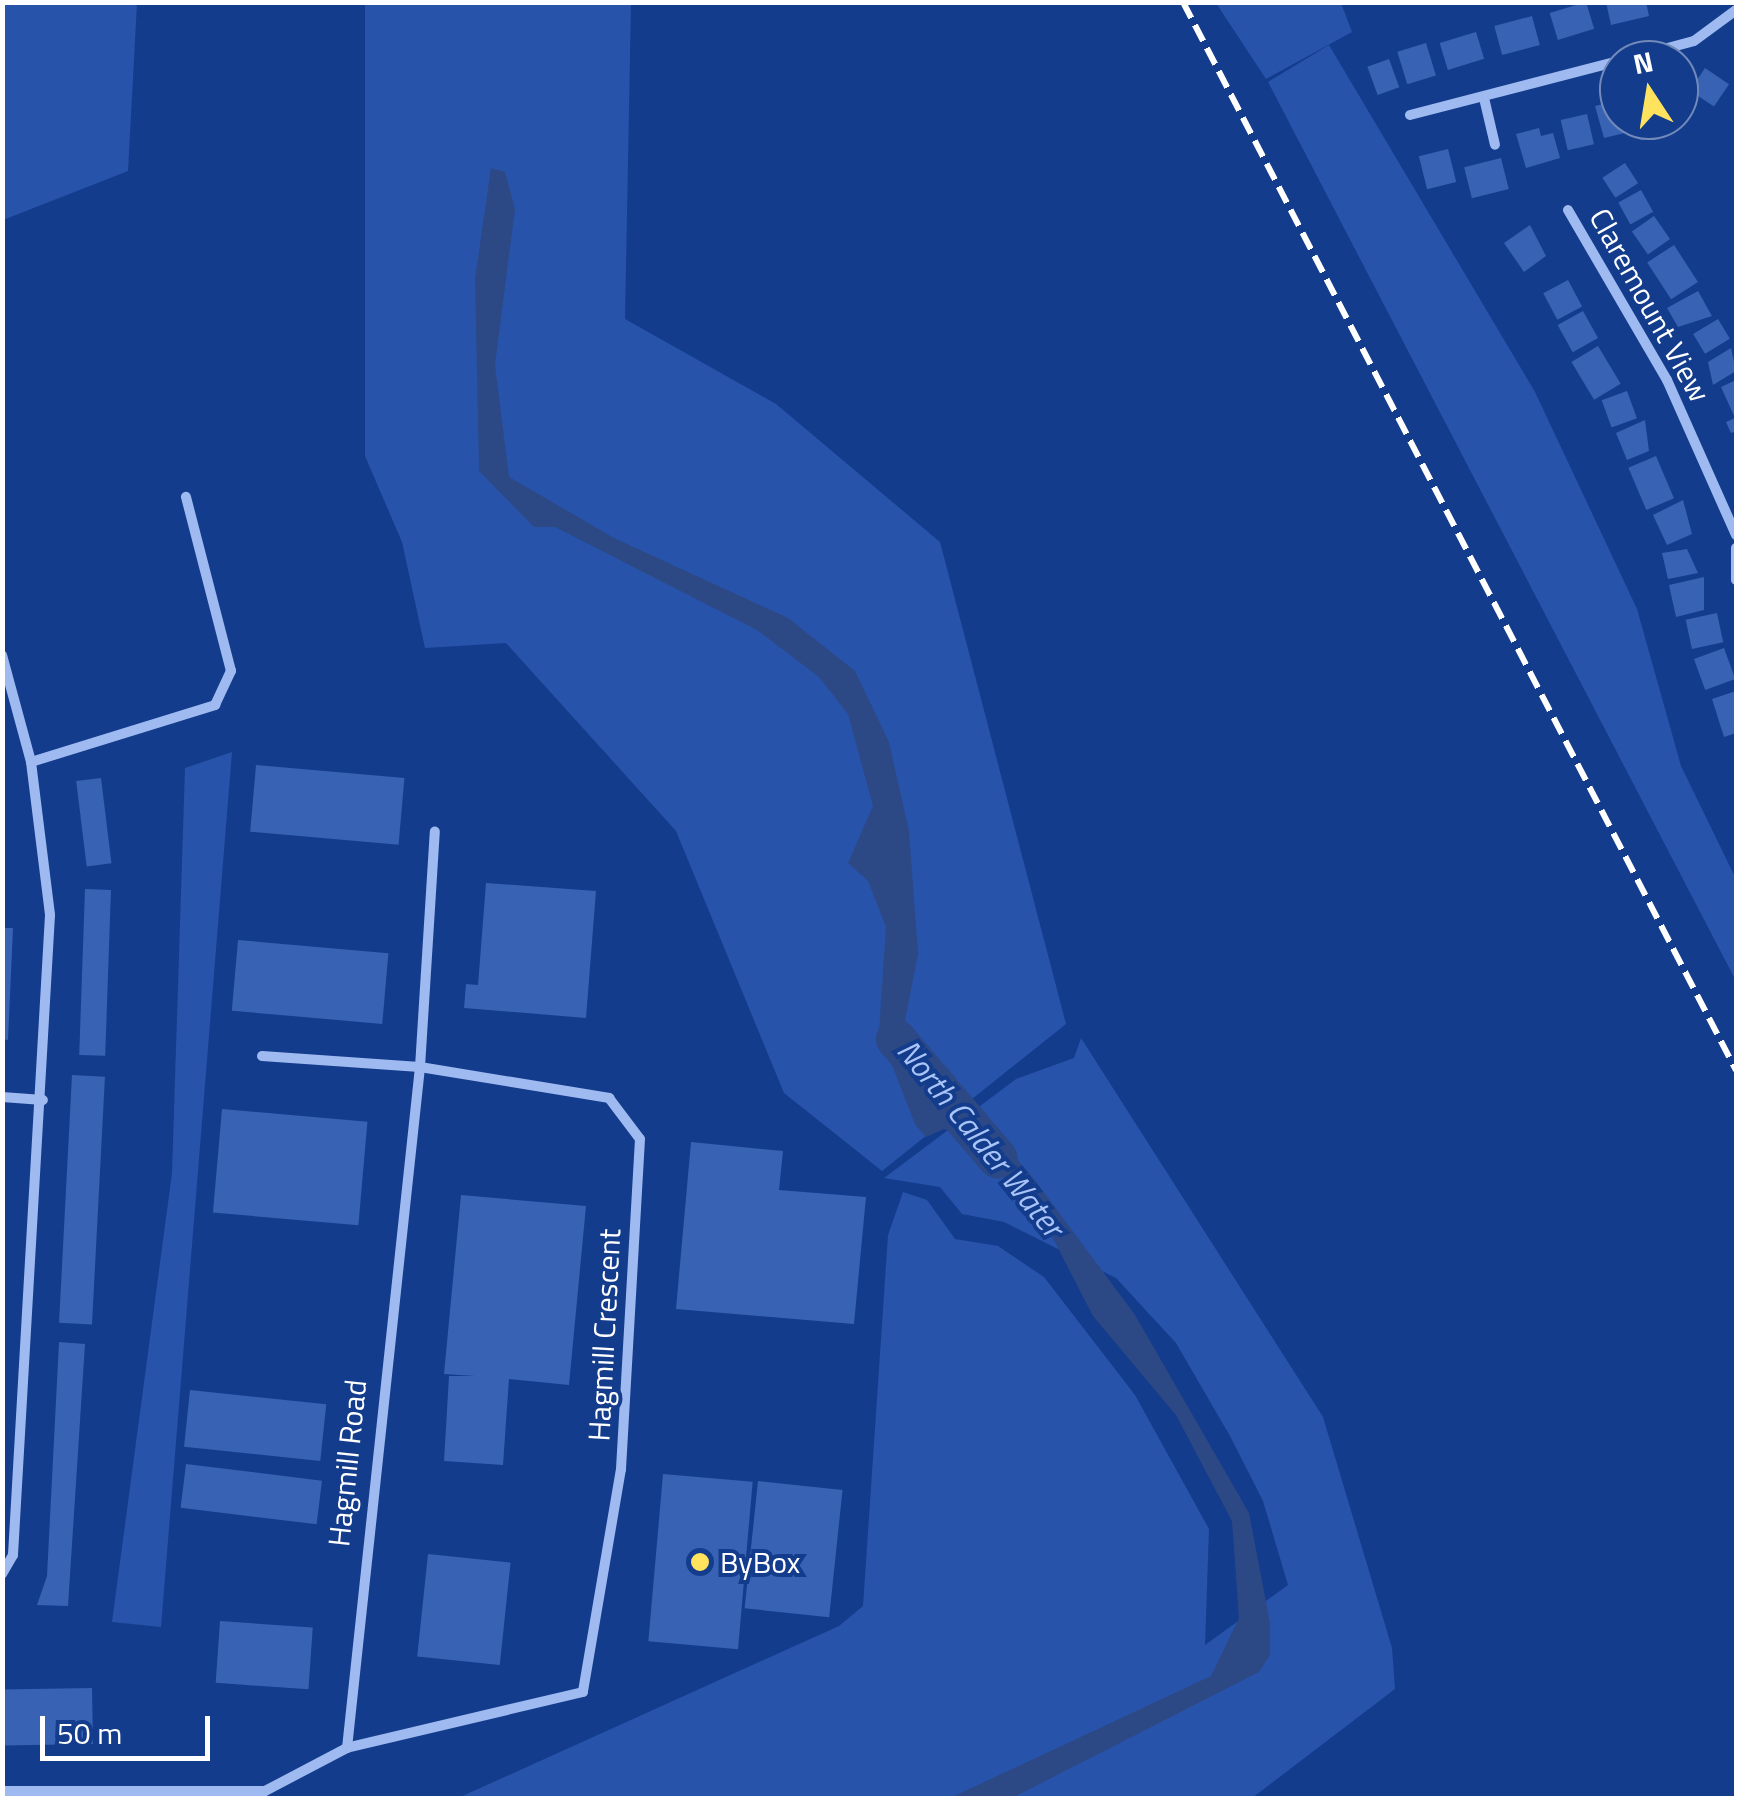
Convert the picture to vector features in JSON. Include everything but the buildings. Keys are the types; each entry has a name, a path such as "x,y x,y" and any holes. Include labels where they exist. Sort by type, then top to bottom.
{"street":[{"path":"1694,40 1736,10"},
{"path":"1410,115 1599,67"},
{"path":"1484,98 1496,145"},
{"name":"Claremount View","path":"1568,210 1667,380 1736,535"},
{"path":"31,762 216,705 230,671 186,497"},
{"path":"1736,548 1736,580"},
{"path":"2,656 31,762 50,915 43,1100 13,1556 2,1574"},
{"name":"Hagmill Road","path":"347,1748 420,1068 435,831"},
{"name":"Hagmill Crescent","path":"262,1056 420,1068 609,1098 632,1119 640,1139 621,1468 583,1692 347,1748"},
{"path":"2,1096 43,1100"},
{"path":"2,1791 265,1791 347,1748"}],"shaded area":[{"path":"3,2 137,3 128,171 3,220"},
{"path":"365,3 631,3 625,319 776,404 940,542 1066,1024 882,1171 784,1093 676,831 506,643 425,648 402,542 365,456"},
{"path":"1216,3 1341,3 1352,32 1266,79"},
{"path":"1329,45 1535,392 1637,609 1681,766 1736,879 1736,981 1268,82"},
{"path":"232,752 161,1627 112,1622 172,1173 185,768"},
{"path":"1081,1038 1323,1417 1392,1648 1395,1689 1252,1798 458,1798 839,1626 863,1606 888,1235 903,1192 927,1200 955,1239 998,1246 1044,1277 1135,1395 1209,1529 1205,1645 1288,1585 1263,1501 1230,1436 1176,1343 1116,1278 1004,1222 962,1214 940,1187 884,1178 1016,1079 1074,1058"}],"water":[{"path":"491,168 505,172 515,209 495,365 509,477 614,538 788,618 855,671 889,742 909,831 918,954 905,1020 935,1098 943,1111 993,1131 1034,1179 1135,1315 1249,1513 1270,1623 1270,1655 1259,1672 1012,1798 950,1798 1211,1676 1239,1618 1232,1521 1176,1415 1093,1316 1044,1221 967,1137 944,1129 926,1137 915,1124 879,1032 886,927 868,881 848,863 873,806 848,714 819,677 757,630 555,527 534,527 479,471 475,279"}],"waterway":[{"name":"North Calder Water","path":"896,1039 998,1159"}],"railway":[{"path":"1183,2 1736,1070"}],"place":[{"name":"ByBox","path":"700,1562"}]}
